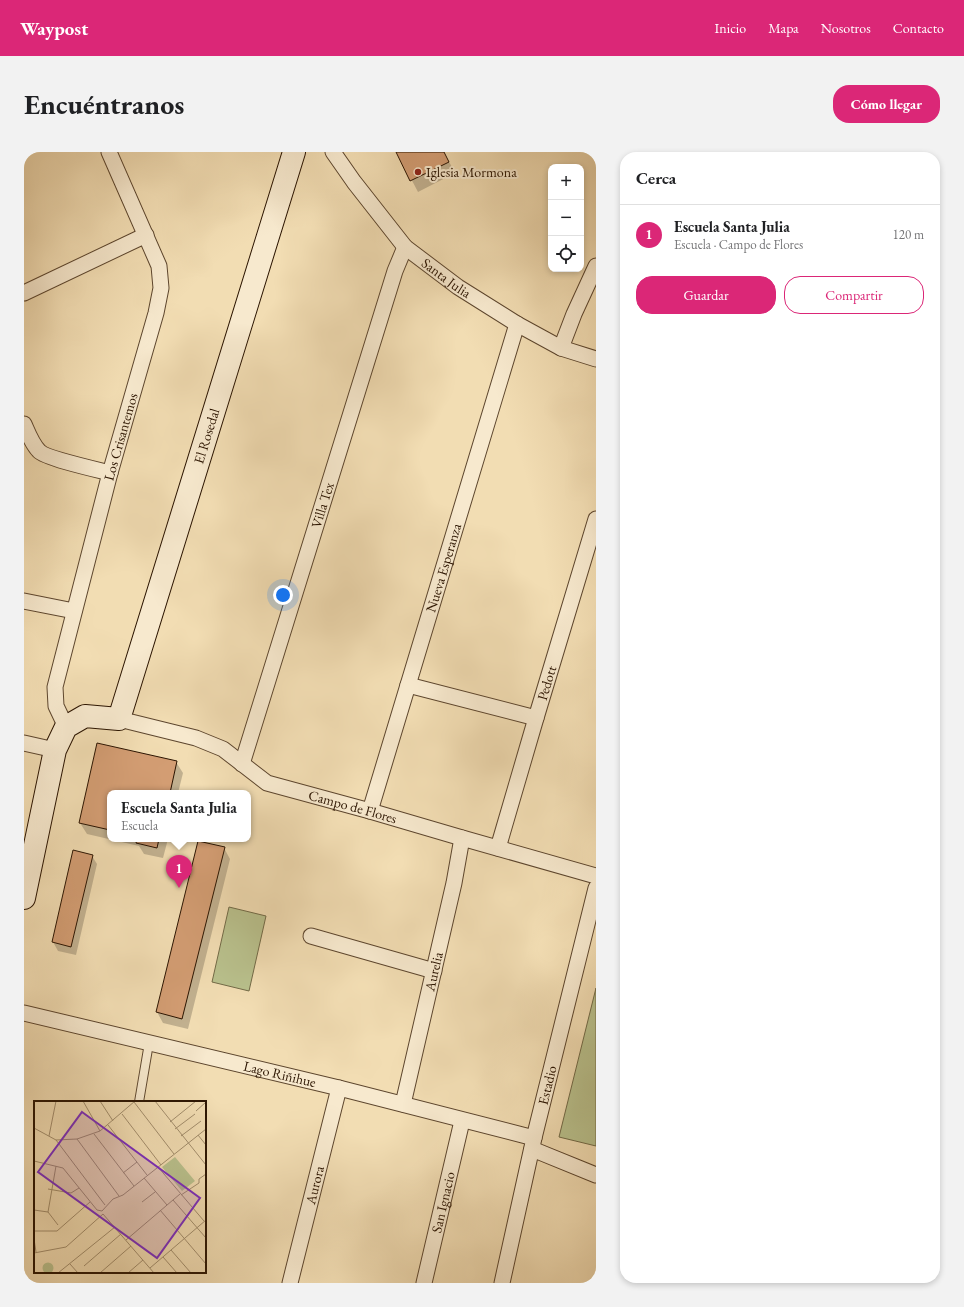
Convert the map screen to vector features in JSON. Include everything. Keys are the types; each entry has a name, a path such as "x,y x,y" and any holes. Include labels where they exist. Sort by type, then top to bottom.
{"street":[{"name":"Los Crisantemos","path":"66,727 56,706 55,686 110,473 159,301 161,288 159,266 109,152"},
{"name":"El Rosedal","path":"119,719 294,152"},
{"name":"Santa Julia","path":"333,152 354,182 405,247 458,287 517,324 561,348 596,359"},
{"path":"24,292 146,235"},
{"name":"Villa Tex","path":"242,764 394,271 405,247"},
{"path":"561,348 574,314 596,266"},
{"name":"Nueva Esperanza","path":"370,811 517,324"},
{"path":"24,424 30,438 39,452 51,457 110,473"},
{"name":"Pedott","path":"498,848 596,519"},
{"path":"24,601 74,611"},
{"path":"408,685 536,718"},
{"path":"25,886 55,750 66,727 85,716 119,719"},
{"name":"Campo de Flores","path":"119,719 196,738 222,749 267,783 596,876"},
{"path":"24,743 55,750"},
{"name":"Aurelia","path":"403,1104 454,883 462,838"},
{"name":"Estadio","path":"502,1283 533,1144 596,888"},
{"path":"311,936 434,971"},
{"name":"Lago Riñihue","path":"24,1013 339,1088 462,1120 533,1144 596,1175"},
{"name":"Aurora","path":"290,1283 339,1088"},
{"name":"San Ignacio","path":"424,1283 462,1120"}],"lane":[{"path":"139,1101 150,1043"}],"green space":[{"path":"229,907 266,916 249,991 212,982"},
{"path":"596,988 596,1146 559,1137"}],"building":[{"name":"Iglesia Mormona","path":"396,152 444,152 449,162 410,181"},
{"path":"97,743 177,761 171,790 107,790 107,829 79,823"},
{"path":"136,842 158,842 157,848"},
{"path":"198,842 225,847 182,1019 156,1012"},
{"path":"73,850 93,855 71,947 52,942"}],"place":[{"name":"Iglesia Mormona","path":"418,172"},
{"name":"Escuela Santa Julia","path":"179,888"}]}
